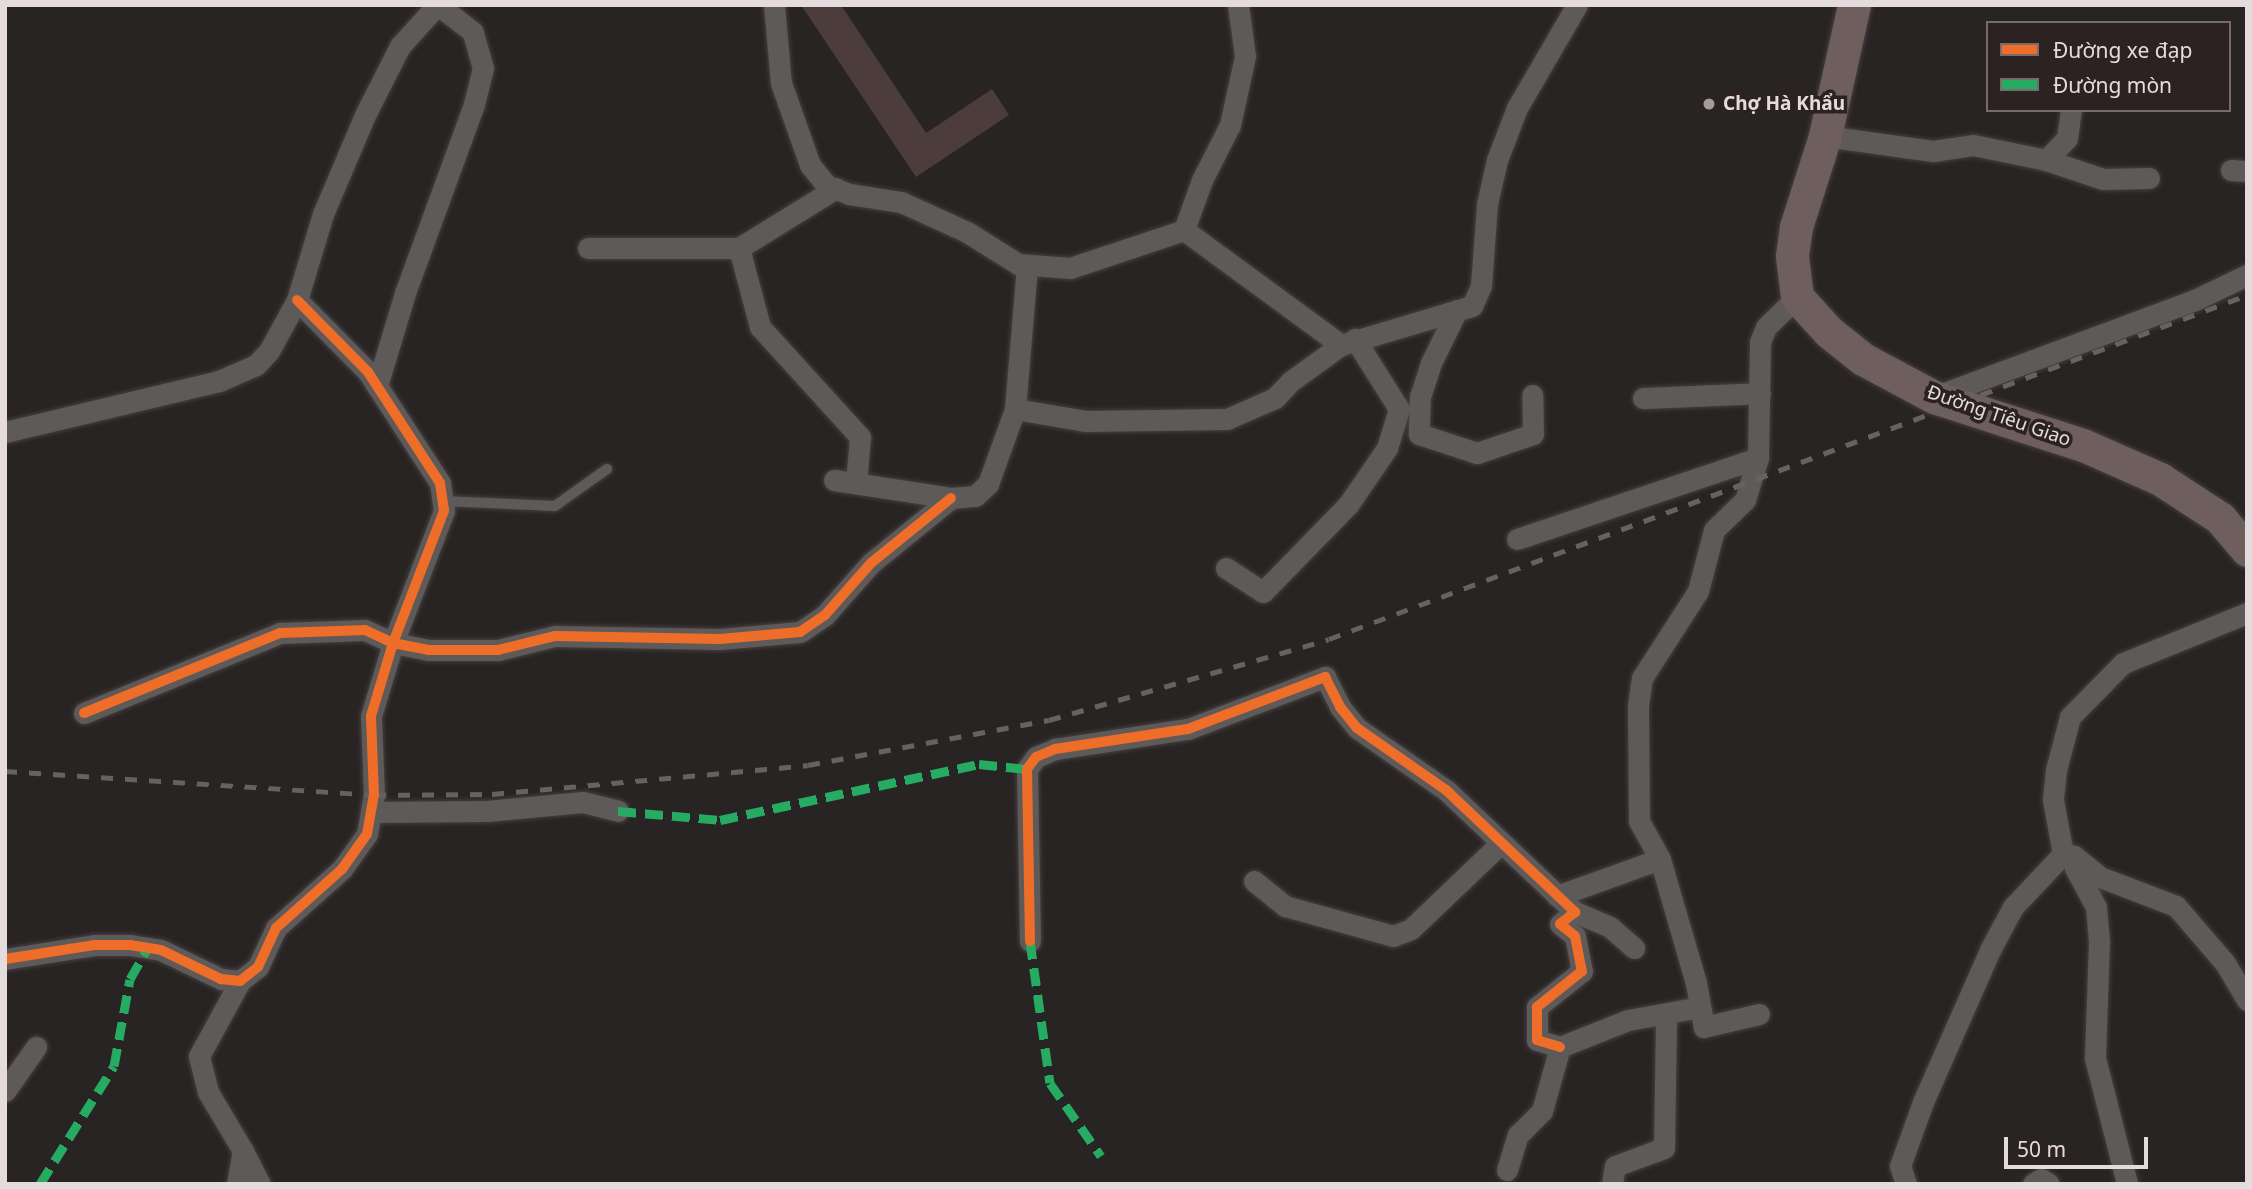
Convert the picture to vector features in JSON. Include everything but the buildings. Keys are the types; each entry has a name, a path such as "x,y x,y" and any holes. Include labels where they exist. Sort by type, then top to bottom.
{"highway":[{"path":"1797,297 1792,256 1796,227 1825,136 1854,5"},
{"name":"Đường Tiêu Giao","path":"1797,297 1829,332 1863,359 1934,397 2083,446 2160,479 2220,518 2247,550"}],"street":[{"path":"5,432 219,381 256,365 269,351 298,300 323,214 365,115 400,46 437,5 472,33 483,68 474,104 405,293 377,386"},
{"path":"774,5 785,95 810,165 826,185 901,202 967,232 1018,264 1070,268 1184,230 1233,113 1245,56 1238,5"},
{"path":"1015,409 1085,421 1227,419 1275,398 1291,381 1348,342 1472,306 1481,286 1487,204 1517,108 1577,5"},
{"path":"2046,160 2067,138 2071,112"},
{"path":"1825,136 1933,151 1973,145 2046,160 2103,179 2149,178"},
{"path":"588,248 739,248 836,188"},
{"path":"1184,230 1348,342 1399,409 1387,447 1348,505 1319,538 1263,592 1226,568"},
{"path":"739,248 760,327 860,437 856,483"},
{"path":"834,480 951,498 975,496 988,484 1015,409 1027,265"},
{"path":"1934,397 2195,300 2247,275"},
{"path":"1759,1014 1704,1027 1660,859 1639,821 1638,706 1642,678 1698,591 1714,530 1722,518 1745,500 1758,458 1760,342 1766,327 1797,297"},
{"path":"260,1184 208,1092 199,1056 240,981 258,967 276,928 342,869 367,834 371,812 371,716 393,643 444,511 440,483 377,386 298,300"},
{"path":"1457,310 1420,396 1419,434 1477,453 1533,434 1532,395"},
{"path":"1643,398 1760,393"},
{"path":"1394,399 1420,396"},
{"path":"1517,539 1758,458"},
{"path":"84,713 280,633 365,630 393,643 428,650 498,650 555,636 720,639 800,632 825,615 872,563 951,498"},
{"path":"2127,1184 2095,1058 2099,942 2096,908 2068,855 2053,800 2056,770 2070,717 2123,663 2247,613"},
{"path":"1030,942 1027,769 1036,757 1055,749 1188,729 1325,677 1340,707 1357,727 1446,790 1575,912 1610,927 1634,948"},
{"path":"371,812 488,811 583,802 618,811"},
{"path":"1254,881 1284,906 1393,936 1411,929 1501,842"},
{"path":"2068,855 2100,877 2176,906 2225,963 2247,1000"},
{"path":"1906,1184 1900,1166 1923,1102 1990,950 2013,907 2068,855"},
{"path":"1557,896 1660,859"},
{"path":"1575,912 1560,924 1575,936 1582,971 1537,1007 1537,1040 1560,1047 1628,1020 1666,1016 1700,1007"},
{"path":"5,959 94,945 130,945 161,950 221,979 240,981"},
{"path":"1612,1184 1615,1166 1664,1148 1666,1016"},
{"path":"5,1091 36,1046"},
{"path":"1507,1170 1518,1135 1542,1111 1560,1047"},
{"path":"237,1184 243,1151"},
{"path":"2033,1184 2041,1179 2049,1184"}],"lane":[{"path":"443,501 555,506 607,469"}],"railway":[{"path":"5,771 374,795 492,794 808,765 1049,720 1329,639 2247,295"}],"marked path":[{"path":"618,811 720,820 979,764 1027,769"},
{"path":"1030,941 1050,1083 1101,1156"},
{"path":"40,1184 114,1066 130,979 148,948"}],"cycle path":[{"path":"5,959 94,945 130,945 161,950 221,979 240,981 258,967 276,928 342,869 367,834 374,795 371,716 393,643 444,511 440,483 368,372 297,300"},
{"path":"84,713 280,633 365,630 393,643 428,650 498,650 555,636 720,639 800,632 825,615 871,563 951,498"},
{"path":"1030,941 1027,769 1036,757 1055,749 1188,729 1325,677 1340,707 1357,728 1446,790 1575,912 1560,924 1575,936 1582,971 1537,1007 1537,1040 1560,1047"}],"place":[{"name":"Chợ Hà Khẩu","path":"1709,104"}]}
